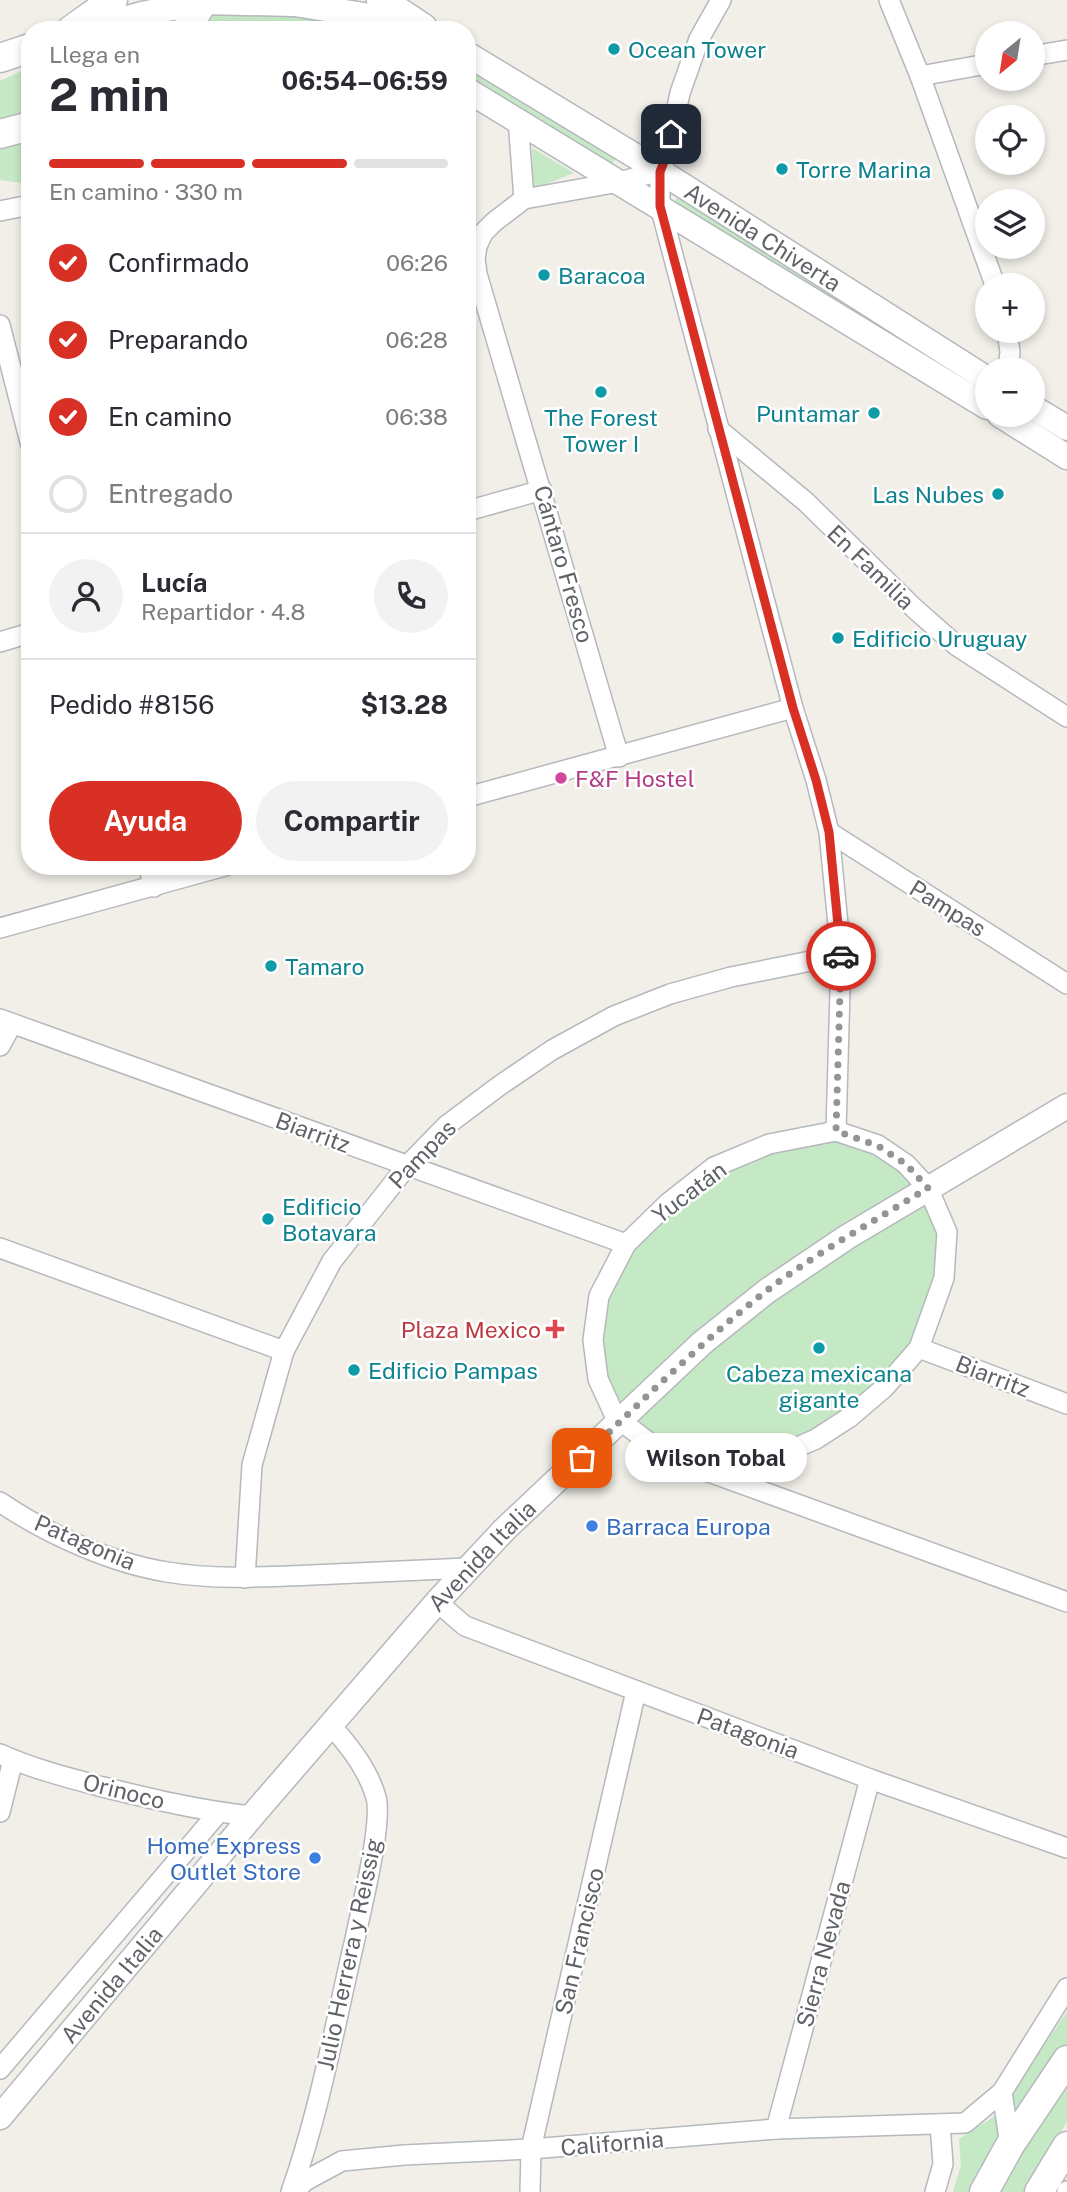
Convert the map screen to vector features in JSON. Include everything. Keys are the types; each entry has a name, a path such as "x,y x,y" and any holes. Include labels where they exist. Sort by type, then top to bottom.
{"main road":[{"path":"84,21 113,0"},
{"path":"381,0 413,21"},
{"path":"191,21 203,1"},
{"path":"0,58 21,51"},
{"path":"0,134 21,128"},
{"path":"984,2192 1010,2145 1067,2060"},
{"path":"1039,2192 1067,2146"}],"street":[{"path":"708,1472 762,1463 816,1439 850,1417 884,1388 919,1348 944,1278 947,1232 928,1188 906,1164 878,1146 836,1131 841,956 829,832 793,708 660,206 660,172 667,154 680,93 699,39 721,0"},
{"path":"889,0 920,76 991,273"},
{"path":"116,21 203,1 294,4 391,21"},
{"path":"1045,54 1067,50"},
{"name":"Avenida Chiverta","path":"476,60 660,172 975,371"},
{"path":"920,76 975,66"},
{"name":"Avenida Chiverta","path":"476,95 975,400"},
{"path":"518,119 524,199"},
{"name":"Cántaro Fresco","path":"476,252 484,233 524,199 660,172"},
{"path":"0,211 21,207"},
{"name":"Cántaro Fresco","path":"476,266 619,757"},
{"path":"0,325 21,407"},
{"path":"1045,415 1067,428"},
{"path":"1019,427 1067,457"},
{"name":"En Familia","path":"719,429 806,502 915,610 957,646 1067,717"},
{"path":"476,509 542,491"},
{"path":"0,642 21,636"},
{"path":"476,795 793,708"},
{"name":"Pampas","path":"829,832 1067,984"},
{"path":"151,875 154,887"},
{"path":"0,928 195,875"},
{"name":"Pampas","path":"245,1578 252,1465 284,1351 332,1261 407,1166 447,1125 499,1086 551,1049 614,1016 670,994 731,977 841,956"},
{"path":"0,1046 6,1021"},
{"name":"Biarritz","path":"6,1021 626,1244"},
{"name":"Avenida Italia","path":"0,2117 252,1816 437,1602 504,1530 702,1343 767,1290 847,1237 1067,1106"},
{"name":"Yucatán","path":"621,1421 614,1414 598,1379 593,1340 599,1296 626,1244 667,1204 714,1167 769,1144 836,1131"},
{"path":"0,1248 284,1351"},
{"name":"Biarritz","path":"919,1348 1067,1404"},
{"path":"621,1421 660,1451 708,1472 1067,1602"},
{"name":"Patagonia","path":"0,1502 45,1528 100,1553 179,1574 245,1578 467,1568"},
{"name":"Patagonia","path":"437,1602 465,1626 870,1779 1067,1848"},
{"name":"San Francisco","path":"530,2192 531,2149 636,1691"},
{"name":"Julio Herrera y Reissig","path":"293,2192 308,2144 366,1887 375,1831 377,1799 366,1773 349,1745 331,1726"},
{"path":"0,1812 7,1757"},
{"name":"Orinoco","path":"7,1757 95,1784 218,1813 252,1816"},
{"name":"Sierra Nevada","path":"776,2129 870,1779"},
{"name":"Avenida Italia","path":"0,2069 218,1813"},
{"name":"California","path":"293,2192 305,2181 342,2161 776,2129 965,2123 1002,2092 1067,1988"},
{"path":"1002,2092 1010,2145"},
{"path":"935,2192 943,2164 940,2124"}],"green space":[{"path":"214,13 326,21 210,21"},
{"path":"21,71 21,119 0,124 0,81"},
{"path":"476,73 616,158 612,164 476,85"},
{"path":"21,144 21,183 0,180 0,150"},
{"path":"532,148 574,173 536,188 533,186"},
{"path":"678,196 975,382 975,387 674,203"},
{"path":"836,1131 906,1164 947,1232 919,1348 816,1439 708,1472 660,1451 598,1379 599,1296 626,1244 714,1167"},
{"path":"1067,2012 1067,2048 1013,2118 1008,2097"},
{"path":"1067,2078 1067,2122 1025,2192 992,2192"},
{"path":"998,2114 1000,2132 968,2192 953,2192 961,2165 959,2139"}],"way so far":[{"path":"582,1458 702,1343 767,1290 928,1188 906,1164 878,1146 836,1131 841,956"}],"place":[{"name":"Ocean Tower","path":"614,49"},
{"name":"Torre Marina","path":"782,169"},
{"name":"Baracoa","path":"544,275"},
{"name":"The Forest Tower I","path":"601,392"},
{"name":"Puntamar","path":"874,413"},
{"name":"Las Nubes","path":"998,494"},
{"name":"Edificio Uruguay","path":"838,638"},
{"name":"F&F Hostel","path":"561,778"},
{"name":"Tamaro","path":"271,966"},
{"name":"Edificio Botavara","path":"268,1219"},
{"name":"Plaza Mexico","path":"555,1329"},
{"name":"Cabeza mexicana gigante","path":"819,1348"},
{"name":"Edificio Pampas","path":"354,1370"},
{"name":"Wilson Tobal","path":"582,1458"},
{"name":"Barraca Europa","path":"592,1526"},
{"name":"Home Express Outlet Store","path":"315,1858"}],"route":[{"path":"671,134 660,172 660,206 793,708 829,832 841,956"}]}
